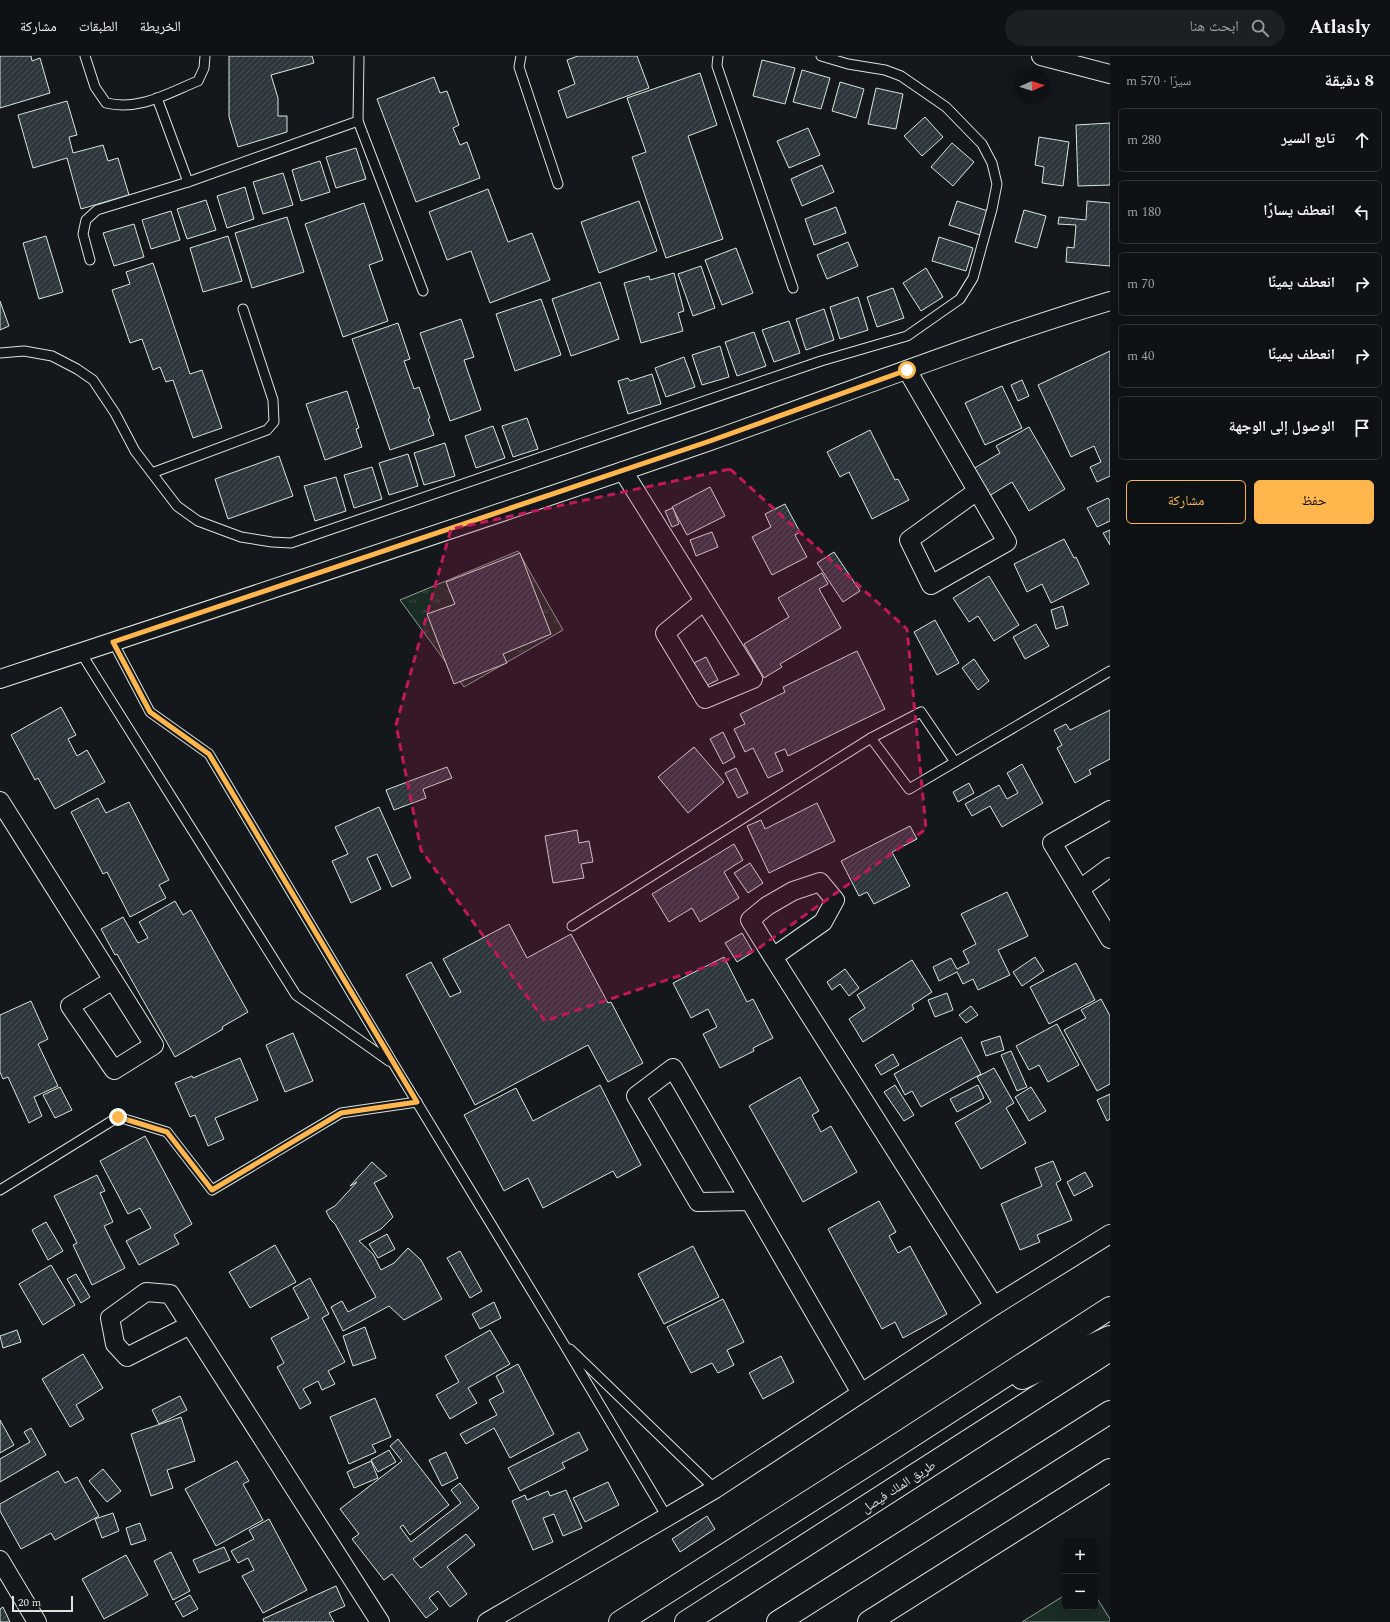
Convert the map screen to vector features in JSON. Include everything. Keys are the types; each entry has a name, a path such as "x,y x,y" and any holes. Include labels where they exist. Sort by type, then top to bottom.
{"main road":[{"path":"620,1622 1110,1308"},
{"path":"884,1454 982,1397 1110,1337"},
{"name":"طريق الملك فيصل","path":"686,1622 1110,1350"},
{"path":"778,1622 1110,1412"},
{"path":"869,1622 1110,1470"}],"street":[{"path":"1041,56 1110,74"},
{"path":"0,679 622,471 1037,323 1110,300"},
{"path":"907,370 977,490 1007,542 931,585 909,540 977,490"},
{"path":"622,471 704,601 753,679 705,699 665,633 704,601"},
{"path":"0,800 154,1045 114,1070 70,1006 113,980"},
{"path":"1110,810 1052,843 1110,939"},
{"path":"1080,889 1110,867"},
{"path":"774,957 823,922 835,900 820,882 793,891 767,906 750,920 994,1306"},
{"path":"750,1201 698,1202 636,1096 673,1068 750,1201 861,1393"},
{"path":"487,1622 714,1489 994,1306 1110,1234"},
{"path":"190,1325 380,1622"},
{"path":"0,1560 37,1622"}],"lane":[{"path":"85,56 95,87 106,103 118,106 142,104 198,81 204,68 205,56"},
{"path":"521,56 519,67 558,184"},
{"path":"718,56 717,66 793,288"},
{"path":"0,353 24,350 52,356 77,369 93,380 115,413 135,451 152,474 177,506 198,521 241,537 272,542 291,543 814,363 907,336 960,299 973,278 992,209 997,184 992,163 982,144 946,107 901,76 885,70 848,64 820,56"},
{"path":"359,57 358,121 423,291"},
{"path":"157,98 188,182"},
{"path":"90,260 83,234 86,220 97,210 188,182 358,121"},
{"path":"152,474 267,430 274,422 273,400 243,309"},
{"path":"113,642 150,712 209,754 393,1063 667,1517"},
{"path":"81,653 296,995 393,1063"},
{"path":"871,738 909,789 1110,671"},
{"path":"572,926 871,738 921,712 955,762"},
{"path":"0,1190 118,1117 167,1132 212,1190 341,1113 417,1102"},
{"path":"562,1341 714,1489"}],"highlighted area":[{"path":"730,469 907,629 926,829 756,950 545,1021 421,850 396,725 451,529"}],"green space":[{"path":"518,551 563,630 464,687 400,600"},
{"path":"1062,1597 1062,1610 1098,1610 1098,1600 1110,1619 1110,1622 1022,1622"}],"building":[{"path":"0,56 31,56 32,61 40,58 50,93 0,108"},
{"path":"229,56 312,56 314,63 271,75 278,98 278,116 287,116 287,132 238,147 229,117"},
{"path":"578,56 637,56 649,88 567,118 558,91 575,84 567,60"},
{"path":"762,60 795,68 785,104 753,96"},
{"path":"802,70 830,78 821,109 793,102"},
{"path":"700,73 717,125 688,136 723,239 666,258 632,157 646,152 627,98"},
{"path":"434,77 440,93 447,91 459,125 453,128 460,145 467,142 480,178 416,202 377,99"},
{"path":"840,82 864,89 856,118 832,111"},
{"path":"876,88 903,94 896,129 868,124"},
{"path":"67,101 77,135 69,137 73,153 103,145 108,161 118,158 129,195 81,209 67,158 33,168 18,115"},
{"path":"925,117 943,137 922,156 904,136"},
{"path":"1110,123 1110,185 1078,186 1076,125"},
{"path":"808,128 820,155 789,168 777,141"},
{"path":"1039,137 1069,142 1063,186 1042,183 1044,167 1035,165"},
{"path":"952,143 974,162 953,186 931,167"},
{"path":"356,148 366,179 336,188 326,157"},
{"path":"320,161 330,192 301,201 292,170"},
{"path":"822,165 834,192 802,206 791,179"},
{"path":"283,173 293,205 263,214 253,182"},
{"path":"245,187 254,219 227,228 217,196"},
{"path":"488,189 508,242 532,233 550,280 490,303 471,251 447,260 429,212"},
{"path":"206,200 216,230 187,239 177,209"},
{"path":"639,201 657,251 599,273 581,222"},
{"path":"957,201 988,211 980,235 949,225"},
{"path":"1087,201 1110,203 1110,266 1066,262 1067,247 1074,248 1076,225 1058,224 1059,217 1086,220"},
{"path":"364,203 383,260 369,265 388,321 343,337 305,224"},
{"path":"836,207 846,233 814,245 805,219"},
{"path":"1024,210 1046,216 1037,248 1015,242"},
{"path":"171,211 180,240 151,249 142,220"},
{"path":"287,217 304,272 252,288 235,233"},
{"path":"134,224 144,257 114,266 103,233"},
{"path":"46,236 63,292 39,299 23,243"},
{"path":"228,236 242,281 203,292 190,248"},
{"path":"939,237 973,248 966,271 932,261"},
{"path":"848,242 858,266 827,279 817,255"},
{"path":"736,248 753,293 722,305 705,260"},
{"path":"153,263 190,374 202,370 222,428 193,438 173,380 166,382 160,367 153,370 142,339 130,343 112,290 130,284 126,272"},
{"path":"701,266 715,308 693,316 678,274"},
{"path":"926,268 943,297 921,311 903,283"},
{"path":"674,273 684,311 678,313 683,331 641,343 624,283 649,276 650,280"},
{"path":"600,282 619,339 571,356 552,299"},
{"path":"893,288 904,318 877,327 867,297"},
{"path":"858,297 868,330 840,339 830,307"},
{"path":"541,299 561,355 515,371 496,314"},
{"path":"0,301 9,326 0,330"},
{"path":"824,309 834,340 806,350 796,319"},
{"path":"461,319 474,357 464,360 481,410 450,421 420,333"},
{"path":"789,321 800,353 774,362 762,330"},
{"path":"398,323 410,359 404,361 414,389 419,387 430,418 428,419 434,435 390,450 352,339"},
{"path":"754,332 766,366 737,376 725,342"},
{"path":"720,346 729,377 702,385 692,355"},
{"path":"1110,351 1110,476 1097,482 1090,467 1101,462 1094,446 1071,457 1038,385"},
{"path":"684,357 695,387 666,397 655,368"},
{"path":"652,374 661,404 628,414 618,381 628,378 630,381"},
{"path":"1022,380 1029,396 1018,401 1011,385"},
{"path":"1002,386 1022,428 985,445 965,403"},
{"path":"347,391 359,428 356,429 362,447 325,460 306,404"},
{"path":"527,418 538,449 513,457 502,426"},
{"path":"493,426 505,458 476,468 465,436"},
{"path":"1029,427 1065,489 1029,511 1012,482 989,496 973,469 1000,453 996,446"},
{"path":"870,430 895,480 898,479 909,500 872,519 849,472 840,477 827,452"},
{"path":"445,443 455,476 424,485 414,453"},
{"path":"408,454 418,486 389,495 379,463"},
{"path":"279,456 293,496 228,519 215,479"},
{"path":"372,467 382,499 354,508 344,475"},
{"path":"336,477 346,511 315,521 304,486"},
{"path":"710,487 725,516 687,535 672,507"},
{"path":"1108,498 1110,501 1110,521 1097,527 1087,508"},
{"path":"785,504 800,532 795,535 807,557 772,575 752,537 771,527 765,514"},
{"path":"673,508 679,524 672,527 665,511"},
{"path":"1110,530 1110,545 1103,533"},
{"path":"712,532 718,547 696,556 690,540"},
{"path":"1064,539 1074,558 1076,557 1089,584 1051,603 1042,584 1027,592 1014,564"},
{"path":"834,552 860,591 843,602 817,563"},
{"path":"520,553 551,634 503,654 507,663 454,684 427,614 455,604 446,582"},
{"path":"822,573 828,584 819,589 841,628 780,664 782,667 764,678 744,644 789,617 778,598"},
{"path":"989,576 1019,625 994,641 978,616 969,622 953,598"},
{"path":"1063,606 1068,625 1056,629 1051,610"},
{"path":"935,620 959,663 937,675 914,632"},
{"path":"1036,624 1049,646 1025,659 1013,637"},
{"path":"857,651 885,709 788,756 785,749 775,753 783,771 768,778 753,748 745,752 734,729 745,724 740,714 785,692 783,687"},
{"path":"706,657 718,680 703,687 692,664"},
{"path":"974,659 989,681 978,690 962,668"},
{"path":"61,707 76,735 68,739 77,756 87,750 105,782 55,809 38,778 35,780 11,735"},
{"path":"1110,710 1110,759 1089,770 1091,774 1075,783 1057,748 1062,745 1054,730 1066,724 1070,730"},
{"path":"723,732 735,757 723,764 710,739"},
{"path":"694,747 724,782 688,813 658,777"},
{"path":"1022,764 1043,803 1002,827 990,806 972,816 965,804 999,785 1007,799 1018,793 1007,773"},
{"path":"447,767 452,778 423,789 426,798 394,810 386,790"},
{"path":"736,768 748,793 738,798 725,773"},
{"path":"969,783 974,793 958,802 953,792"},
{"path":"98,798 106,813 129,802 169,880 159,885 166,898 130,917 107,872 103,874 71,812"},
{"path":"817,803 835,841 769,873 747,826 761,820 765,829"},
{"path":"379,807 411,878 392,887 377,854 367,858 381,889 351,903 332,861 348,854 335,827"},
{"path":"910,826 917,839 892,852 910,886 874,904 867,892 859,896 841,861"},
{"path":"577,830 579,843 589,841 593,862 581,864 584,878 553,883 545,836"},
{"path":"734,844 743,860 724,872 739,898 700,922 692,908 669,922 652,894"},
{"path":"750,863 763,883 748,893 734,873"},
{"path":"1007,892 1028,936 998,950 1010,975 978,990 973,979 963,984 957,972 939,981 933,967 951,958 957,969 969,963 963,951 976,944 961,914"},
{"path":"175,901 183,915 191,910 248,1012 222,1027 223,1029 175,1057 117,954 115,955 101,929 123,917 138,943 148,938 139,922"},
{"path":"509,924 527,958 571,934 608,1003 611,1002 643,1063 608,1082 588,1045 475,1105 406,975 431,962 450,997 461,992 443,959"},
{"path":"742,933 753,952 737,962 725,943"},
{"path":"724,957 747,1002 753,999 773,1038 753,1048 754,1051 720,1068 703,1034 717,1027 708,1009 691,1018 673,983"},
{"path":"1035,957 1044,971 1022,986 1013,972"},
{"path":"912,960 932,992 912,1005 914,1009 863,1042 849,1019 865,1008 857,995"},
{"path":"1076,963 1095,1000 1049,1024 1030,987"},
{"path":"845,969 859,988 849,996 840,984 832,990 827,982"},
{"path":"947,993 953,1010 935,1017 928,1000"},
{"path":"1101,999 1110,1016 1110,1084 1097,1091 1064,1030 1086,1018 1081,1010"},
{"path":"31,1001 48,1039 38,1044 58,1086 34,1097 42,1116 29,1123 8,1077 3,1079 0,1072 0,1015"},
{"path":"971,1006 978,1015 966,1023 959,1015"},
{"path":"1057,1024 1079,1065 1048,1082 1039,1065 1029,1070 1016,1046"},
{"path":"293,1033 313,1081 285,1092 266,1045"},
{"path":"1000,1036 1004,1050 986,1056 981,1042"},
{"path":"961,1037 981,1074 921,1107 912,1091 905,1095 894,1074"},
{"path":"1011,1051 1027,1087 1017,1091 1001,1055"},
{"path":"893,1054 899,1065 881,1075 875,1065"},
{"path":"240,1058 258,1100 215,1118 224,1139 208,1146 195,1115 190,1117 175,1083 192,1076 193,1078"},
{"path":"994,1068 1014,1103 1006,1108 1026,1143 981,1169 955,1123 991,1102 977,1077"},
{"path":"800,1077 819,1111 812,1115 821,1132 831,1126 857,1172 803,1202 749,1106"},
{"path":"600,1085 641,1165 617,1178 613,1171 543,1208 528,1178 504,1191 464,1115 516,1088 533,1121"},
{"path":"895,1085 914,1115 904,1121 884,1092"},
{"path":"978,1085 984,1098 957,1112 950,1099"},
{"path":"60,1087 72,1110 55,1118 43,1095"},
{"path":"1031,1087 1046,1111 1029,1121 1015,1097"},
{"path":"1110,1094 1110,1119 1107,1121 1097,1100"},
{"path":"145,1136 192,1224 174,1235 179,1244 139,1265 126,1241 151,1228 140,1208 128,1214 100,1161"},
{"path":"1053,1161 1061,1180 1056,1183 1072,1220 1037,1235 1040,1242 1020,1250 1001,1204 1042,1186 1035,1168"},
{"path":"372,1162 387,1176 374,1183 393,1217 381,1229 359,1241 373,1254 381,1270 394,1263 408,1248 421,1260 442,1299 404,1320 389,1306 343,1331 331,1307 342,1301 348,1312 376,1297 335,1224 330,1219 326,1211 335,1206 357,1182 350,1186"},
{"path":"1085,1172 1093,1186 1074,1196 1067,1182"},
{"path":"97,1175 105,1191 100,1193 113,1222 104,1226 125,1268 92,1285 73,1245 77,1243 54,1196"},
{"path":"879,1201 896,1232 889,1236 898,1253 910,1246 947,1314 903,1338 895,1322 882,1329 828,1229"},
{"path":"46,1222 63,1251 48,1260 32,1230"},
{"path":"387,1234 395,1249 378,1258 369,1244"},
{"path":"275,1245 296,1282 250,1308 229,1272"},
{"path":"693,1246 719,1297 664,1324 638,1274"},
{"path":"460,1251 482,1291 470,1298 447,1258"},
{"path":"51,1265 75,1305 43,1325 19,1284"},
{"path":"76,1274 90,1297 81,1303 67,1279"},
{"path":"310,1278 329,1314 322,1318 345,1362 328,1371 335,1384 322,1390 318,1381 303,1389 311,1403 300,1409 277,1367 284,1363 271,1338 309,1318 293,1288"},
{"path":"723,1299 744,1342 727,1350 734,1365 718,1373 712,1363 691,1373 667,1327"},
{"path":"494,1302 501,1318 480,1329 472,1314"},
{"path":"365,1327 376,1358 353,1366 343,1336"},
{"path":"17,1330 21,1342 3,1348 0,1336"},
{"path":"490,1330 510,1364 468,1388 477,1403 450,1419 436,1395 459,1382 445,1356"},
{"path":"83,1354 103,1388 76,1405 84,1419 70,1427 42,1379"},
{"path":"781,1356 794,1382 763,1399 749,1373"},
{"path":"518,1364 554,1434 510,1458 494,1428 466,1444 460,1434 497,1415 489,1400 504,1392 496,1376"},
{"path":"180,1396 187,1410 159,1424 152,1410"},
{"path":"375,1398 391,1437 372,1445 376,1452 349,1464 330,1417"},
{"path":"181,1417 195,1461 167,1470 173,1488 151,1496 131,1434"},
{"path":"0,1420 14,1445 0,1453"},
{"path":"31,1428 46,1455 0,1482 0,1459 30,1442 24,1432"},
{"path":"579,1432 588,1450 562,1463 565,1468 520,1491 508,1468"},
{"path":"398,1439 449,1505 410,1535 403,1525 400,1527 411,1542 461,1503 451,1490 460,1483 479,1508 413,1559 421,1568 466,1534 475,1545 447,1567 467,1594 450,1607 438,1591 429,1598 438,1609 426,1618 392,1574 384,1580 352,1539 359,1534 340,1509 402,1461 390,1446"},
{"path":"389,1450 396,1462 378,1472 371,1460"},
{"path":"446,1452 458,1478 442,1486 429,1460"},
{"path":"237,1461 249,1481 243,1484 263,1520 216,1546 185,1489"},
{"path":"371,1461 378,1478 354,1488 347,1472"},
{"path":"103,1469 121,1491 107,1502 89,1481"},
{"path":"58,1471 65,1483 77,1477 99,1516 55,1540 51,1533 21,1549 0,1511 0,1504"},
{"path":"608,1482 619,1505 585,1522 573,1498"},
{"path":"566,1490 582,1528 563,1536 554,1514 543,1518 553,1542 533,1550 512,1501 525,1495 527,1500 548,1491 550,1496"},
{"path":"113,1513 119,1531 102,1538 95,1519"},
{"path":"707,1516 715,1529 680,1552 672,1539"},
{"path":"269,1519 307,1590 263,1613 242,1576 254,1570 248,1558 238,1563 231,1551 254,1539 249,1530"},
{"path":"140,1523 146,1540 131,1545 126,1528"},
{"path":"224,1547 230,1560 199,1573 193,1560"},
{"path":"171,1552 190,1591 173,1600 154,1561"},
{"path":"126,1555 148,1595 104,1619 82,1579"},
{"path":"336,1586 345,1606 329,1613 334,1622 264,1622 263,1619"},
{"path":"190,1595 198,1609 183,1617 175,1603"},
{"path":"3,1607 10,1622 0,1622 0,1609"}],"route":[{"path":"118,1117 167,1132 212,1190 341,1113 417,1102 209,754 150,712 113,642 710,441 907,370"}]}
